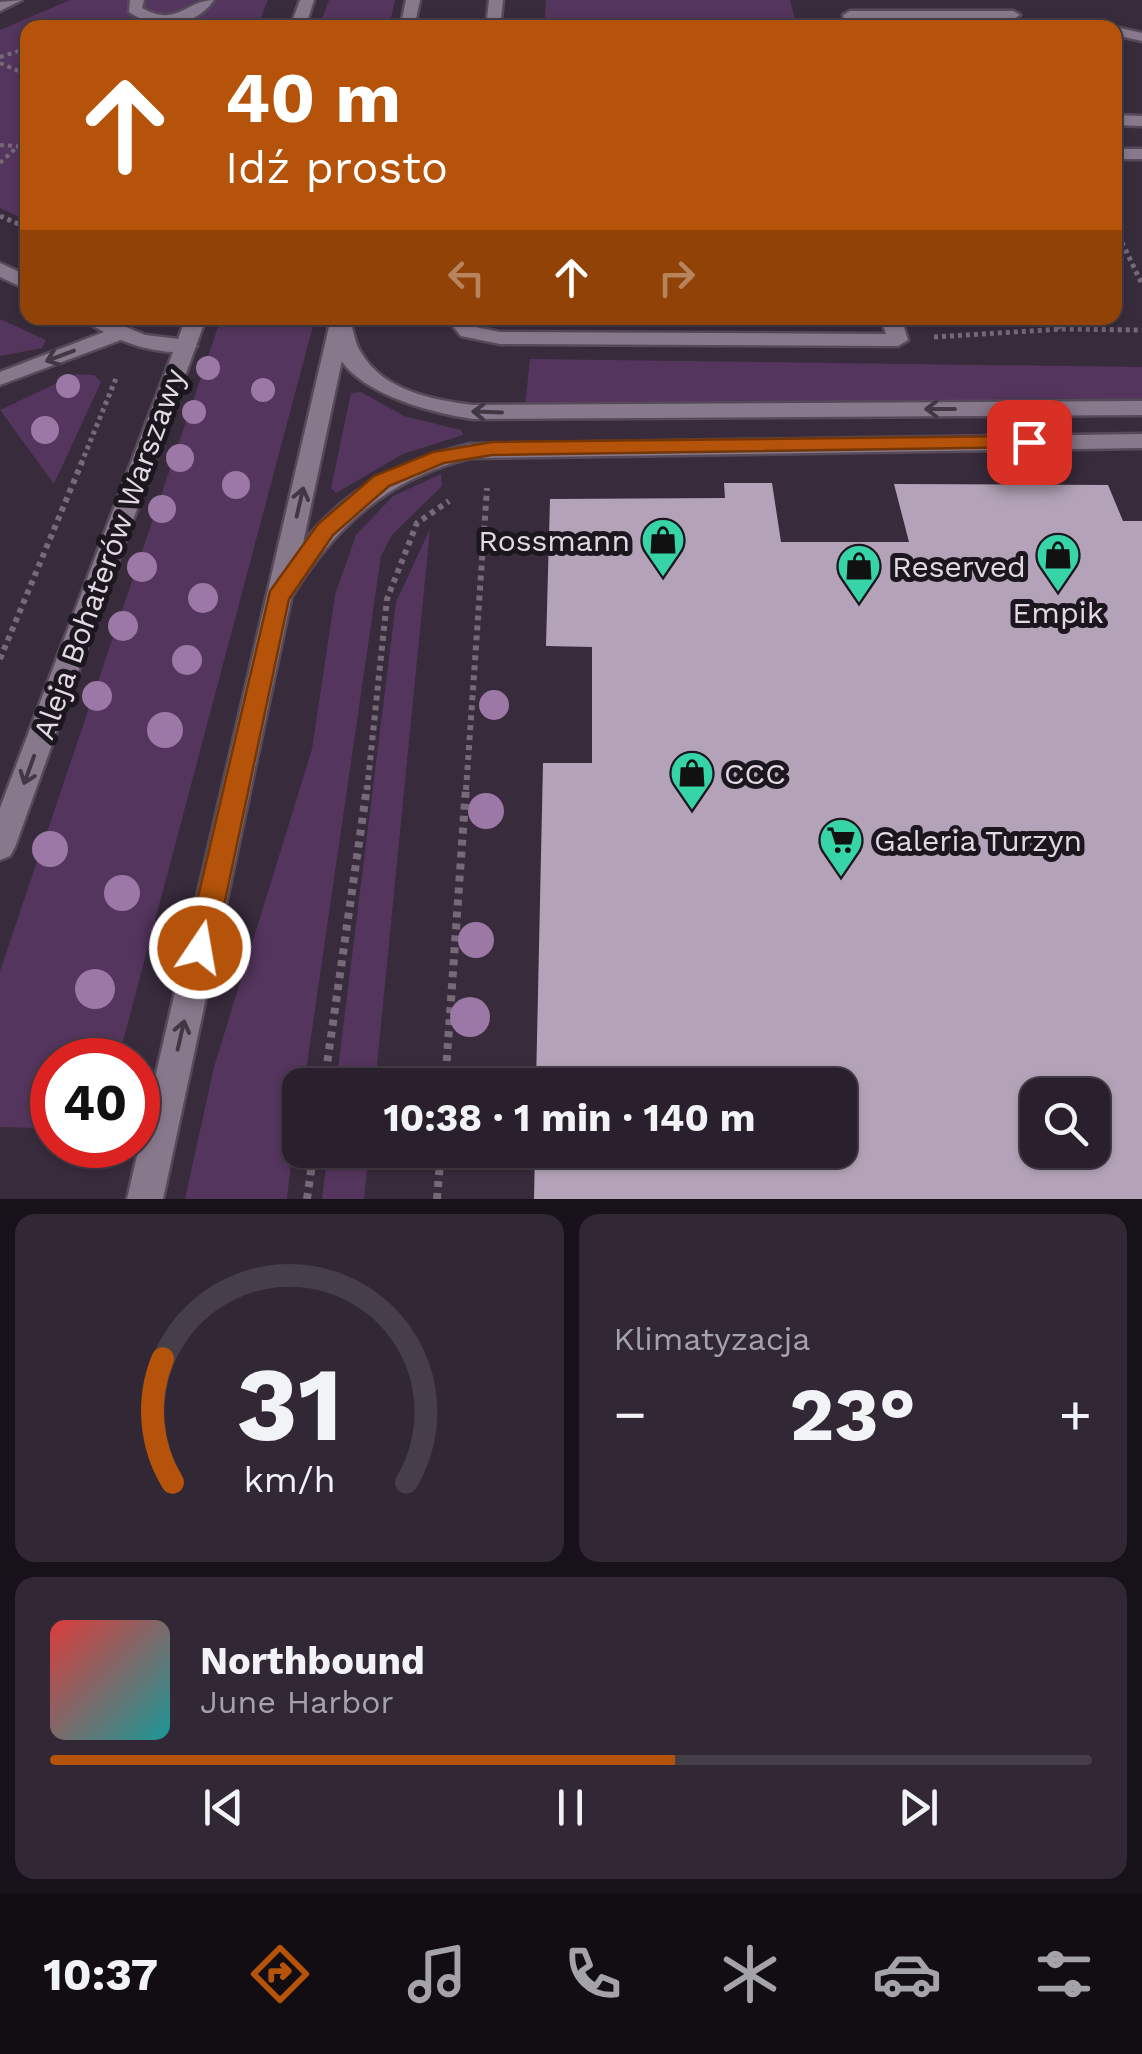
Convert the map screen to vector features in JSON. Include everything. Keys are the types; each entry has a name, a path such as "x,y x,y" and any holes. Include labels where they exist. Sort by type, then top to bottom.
{"street":[{"path":"0,6 15,0"},
{"path":"138,0 134,9 137,13 164,19 197,12 207,0"},
{"path":"852,20 850,15 1012,14"},
{"path":"103,325 153,343 186,346"},
{"name":"Aleja Bohaterów Warszawy","path":"0,847 194,325"},
{"path":"145,1199 340,325"},
{"path":"342,325 344,344 353,360 376,380 426,405 474,412 1142,408"},
{"path":"459,325 475,335 500,338 898,340 893,325"},
{"path":"0,379 120,334"},
{"path":"278,597 312,546 363,495 409,467 470,450 1142,442"}],"path":[{"path":"0,145 18,146"},
{"path":"0,164 18,146"},
{"path":"1122,243 1142,284"},
{"path":"1058,325 1060,329"},
{"path":"898,340 1060,329 1142,330"},
{"path":"0,659 120,360"},
{"path":"327,1068 364,816 386,600 417,522 466,489 470,450"},
{"path":"446,1068 488,476"},
{"path":"307,1199 311,1168"},
{"path":"437,1199 440,1168"}],"shaded area":[{"path":"70,0 268,0 260,20 23,20"},
{"path":"329,0 395,0 391,20 322,20"},
{"path":"546,0 790,0 795,20 545,20"},
{"path":"20,21 20,218 0,208 0,30"},
{"path":"0,319 46,340 42,348 0,356"},
{"path":"219,325 313,325 124,1038 30,1038 30,1128 0,1127 0,971"},
{"path":"645,325 874,325 874,327"},
{"path":"530,359 1142,367 1142,402 525,406"},
{"path":"76,374 94,375 101,382 54,484 0,410"},
{"path":"361,392 404,416 461,430 463,435 403,454 336,493 331,488 351,393"},
{"path":"441,474 442,486 392,535 381,556 306,1068 282,1068 282,1168 291,1168 287,1199 185,1199 214,1067 312,749 335,595 356,535 393,496"},
{"path":"430,529 377,1068 338,1068 396,602"},
{"path":"326,1168 367,1168 364,1199 322,1199"}],"building":[{"name":"Galeria Turzyn","path":"724,483 772,483 781,542 909,542 894,484 1108,485 1123,521 1142,521 1142,1199 534,1199 535,1168 857,1168 857,1068 536,1068 543,763 592,763 592,647 546,646 550,499 725,498"}],"place":[{"name":"Rossmann","path":"663,578"},
{"name":"Empik","path":"1058,593"},
{"name":"Reserved","path":"859,604"},
{"name":"CCC","path":"692,811"},
{"name":"Galeria Turzyn","path":"841,878"}],"route":[{"path":"200,948 278,597 326,530 382,481 420,463 470,450 1029,442"}]}
